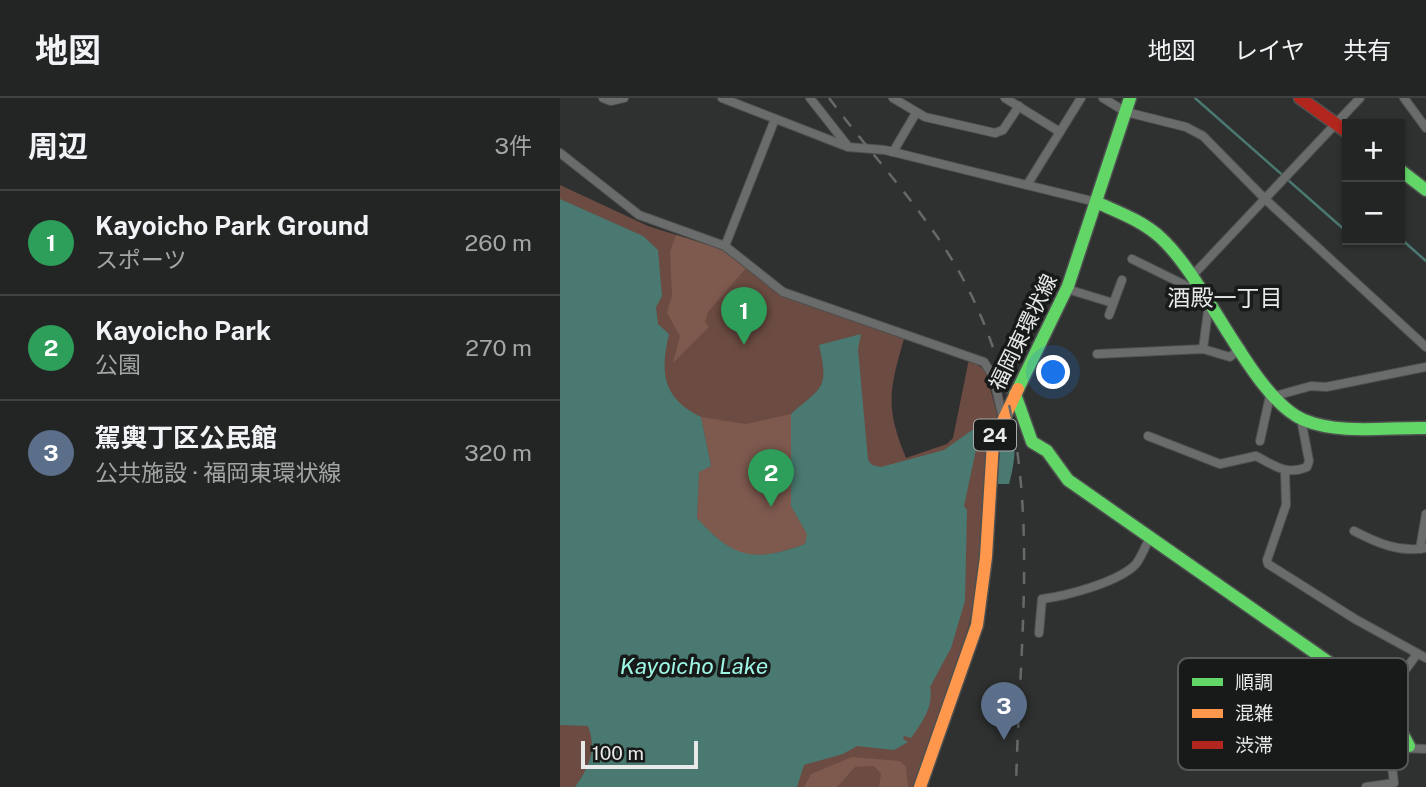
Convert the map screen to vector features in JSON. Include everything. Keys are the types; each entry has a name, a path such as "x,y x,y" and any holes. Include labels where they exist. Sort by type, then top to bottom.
{"street":[{"path":"603,98 611,101 624,98"},
{"path":"722,98 848,147 893,152 1096,202 1128,217 1160,237 1196,279 1273,394 1301,419 1324,424 1426,428"},
{"path":"810,98 848,147"},
{"path":"893,98 916,113 995,133 1003,130 1018,106"},
{"path":"1005,98 1060,132"},
{"path":"1027,185 1081,98"},
{"path":"1103,98 1126,112 1186,127 1203,136 1265,199 1426,347"},
{"name":"福岡東環状線","path":"920,787 976,625 986,557 993,442 1066,289 1130,98"},
{"path":"1300,98 1342,129"},
{"path":"1132,259 1191,288 1265,199 1360,98"},
{"path":"1404,98 1426,128"},
{"path":"893,152 916,113"},
{"path":"725,246 775,119"},
{"path":"560,153 639,215 725,246 783,292 984,362 993,376 1003,418"},
{"path":"1405,174 1426,190"},
{"path":"1109,315 1122,280"},
{"path":"1066,289 1113,303"},
{"path":"1203,349 1208,311 1213,307"},
{"path":"1097,354 1203,349 1230,357 1241,348"},
{"path":"1273,394 1311,386 1326,387 1426,367"},
{"path":"1015,394 1023,408 1032,442 1047,451 1068,480 1118,512 1150,538 1323,658"},
{"path":"1260,441 1273,394"},
{"path":"1148,436 1220,464 1256,456 1285,470 1302,469 1309,461 1301,419"},
{"path":"1285,470 1286,505 1267,560 1268,564 1354,619 1422,656 1408,672"},
{"path":"1354,531 1379,544 1423,549 1426,514"},
{"path":"1039,633 1042,599 1061,597 1089,587 1135,565 1150,538"},
{"path":"1409,746 1426,749"},
{"path":"1366,787 1394,785"}],"shaded area":[{"name":"Kayoicho Lake","path":"560,185 648,226 724,250 782,293 905,335 893,383 892,410 906,458 947,444 953,438 969,359 985,370 998,417 978,589 959,663 916,787 560,787"},
{"path":"676,235 724,250 747,267 708,312 705,322 709,327 673,363 680,336 667,313 672,295 670,252"},
{"path":"791,414 791,506 808,535 805,544 770,554 745,554 734,550 697,518 699,472 711,465 701,417 746,424"},
{"path":"852,757 900,761 906,767 908,787 879,787 881,774 874,766 855,767 837,787 804,787 811,774"}],"water":[{"name":"Kayoicho Lake","path":"560,199 643,236 658,250 662,296 656,307 658,324 669,334 665,360 667,383 678,401 701,417 711,466 699,472 697,518 733,549 757,555 771,554 805,544 807,534 791,506 791,414 821,386 823,370 819,345 861,334 858,349 868,460 872,465 881,467 944,450 975,428 980,431 964,506 967,510 965,601 951,648 930,687 926,714 911,738 904,736 903,739 908,742 894,750 857,746 843,754 804,765 797,787 575,787 588,765 592,743 588,726 560,725"},
{"path":"1008,420 1014,444 1013,468 1009,484 997,484 1000,450"}],"waterway":[{"path":"1195,98 1342,228"},
{"path":"1405,242 1426,261"}],"railway":[{"path":"829,98 933,230 948,253 990,338 1008,401 1019,463 1023,527 1024,591 1016,787"}],"traffic: fast":[{"path":"1018,389 1068,286 1130,98"},
{"path":"1405,174 1426,190"},
{"path":"1096,202 1138,222 1161,238 1196,281 1248,364 1285,408 1318,425 1364,429 1426,428"},
{"path":"1015,394 1032,442 1047,451 1068,480 1323,658"}],"traffic: slow":[{"path":"920,787 977,625 986,557 993,442 1018,389"}],"traffic: jam":[{"path":"1300,98 1342,128"}],"place":[{"name":"Kayoicho Park Ground","path":"744,345"},
{"name":"Kayoicho Park","path":"771,507"},
{"name":"駕輿丁区公民館","path":"1004,740"}],"district":[{"name":"酒殿一丁目","path":"1225,297"}]}
